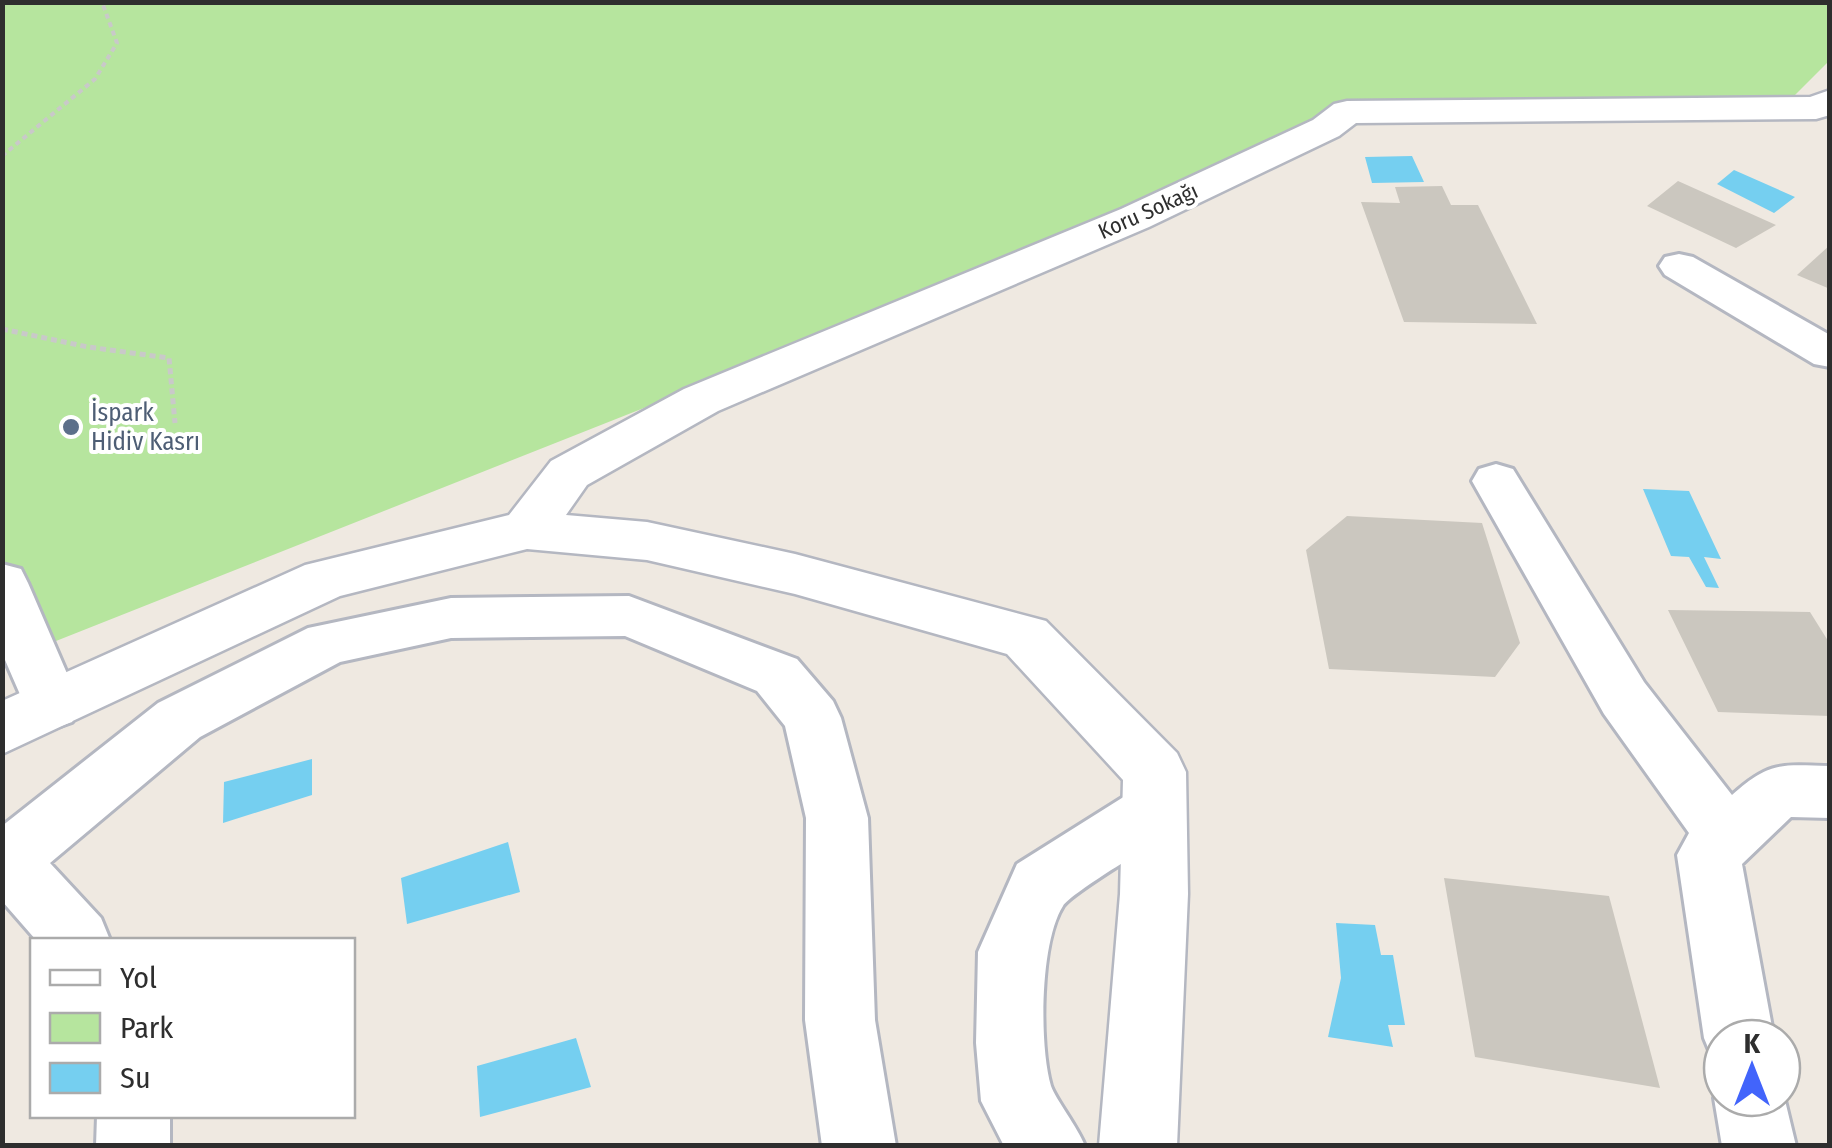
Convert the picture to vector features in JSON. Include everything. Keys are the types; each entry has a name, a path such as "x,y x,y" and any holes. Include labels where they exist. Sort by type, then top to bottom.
{"street":[{"name":"Koru Sokağı","path":"527,530 568,473 701,400 1135,218 1326,128 1348,112 1816,108 1830,101"},
{"path":"1679,266 1830,354"},
{"path":"1496,480 1624,698 1728,838"},
{"path":"2,583 27,718 325,580 527,530 647,541 795,574 1026,637 1155,772 1154,894 1138,1146"},
{"path":"75,938 5,857 180,720 327,642 451,618 629,616 776,675 812,718 836,818 840,1020 860,1146"},
{"path":"1736,1018 1709,855 1778,791 1830,792"},
{"path":"1048,1146 1017,1101 1011,1043 1011,952 1040,884 1155,810"},
{"path":"133,1146 134,1118"},
{"path":"1754,1118 1760,1146"}],"path":[{"path":"2,156 95,79 117,43 102,2"},
{"path":"2,329 88,347 169,358 175,423"}],"green space":[{"path":"3,3 1829,3 1829,61 1781,109 1373,119 3,662"}],"water":[{"path":"1412,156 1424,182 1372,183 1365,157"},
{"path":"1734,170 1795,197 1774,213 1717,184"},
{"path":"1643,489 1689,491 1721,559 1704,557 1719,588 1706,587 1689,557 1671,556"},
{"path":"312,759 312,795 223,823 224,782"},
{"path":"508,842 520,892 407,924 401,878"},
{"path":"1336,923 1375,925 1381,955 1393,955 1405,1025 1388,1025 1393,1047 1328,1037 1341,978"},
{"path":"576,1038 591,1087 480,1117 477,1066"}],"building":[{"path":"1678,181 1776,225 1736,248 1647,206"},
{"path":"1442,186 1451,205 1478,205 1537,324 1404,322 1361,202 1400,203 1395,187"},
{"path":"1830,245 1830,289 1797,275"},
{"path":"1347,516 1482,523 1520,643 1495,677 1329,669 1306,550"},
{"path":"1668,610 1810,612 1830,644 1830,716 1718,712"},
{"path":"1444,878 1609,896 1660,1088 1475,1057"}],"place":[{"name":"İspark Hidiv Kasrı","path":"71,427"}]}
